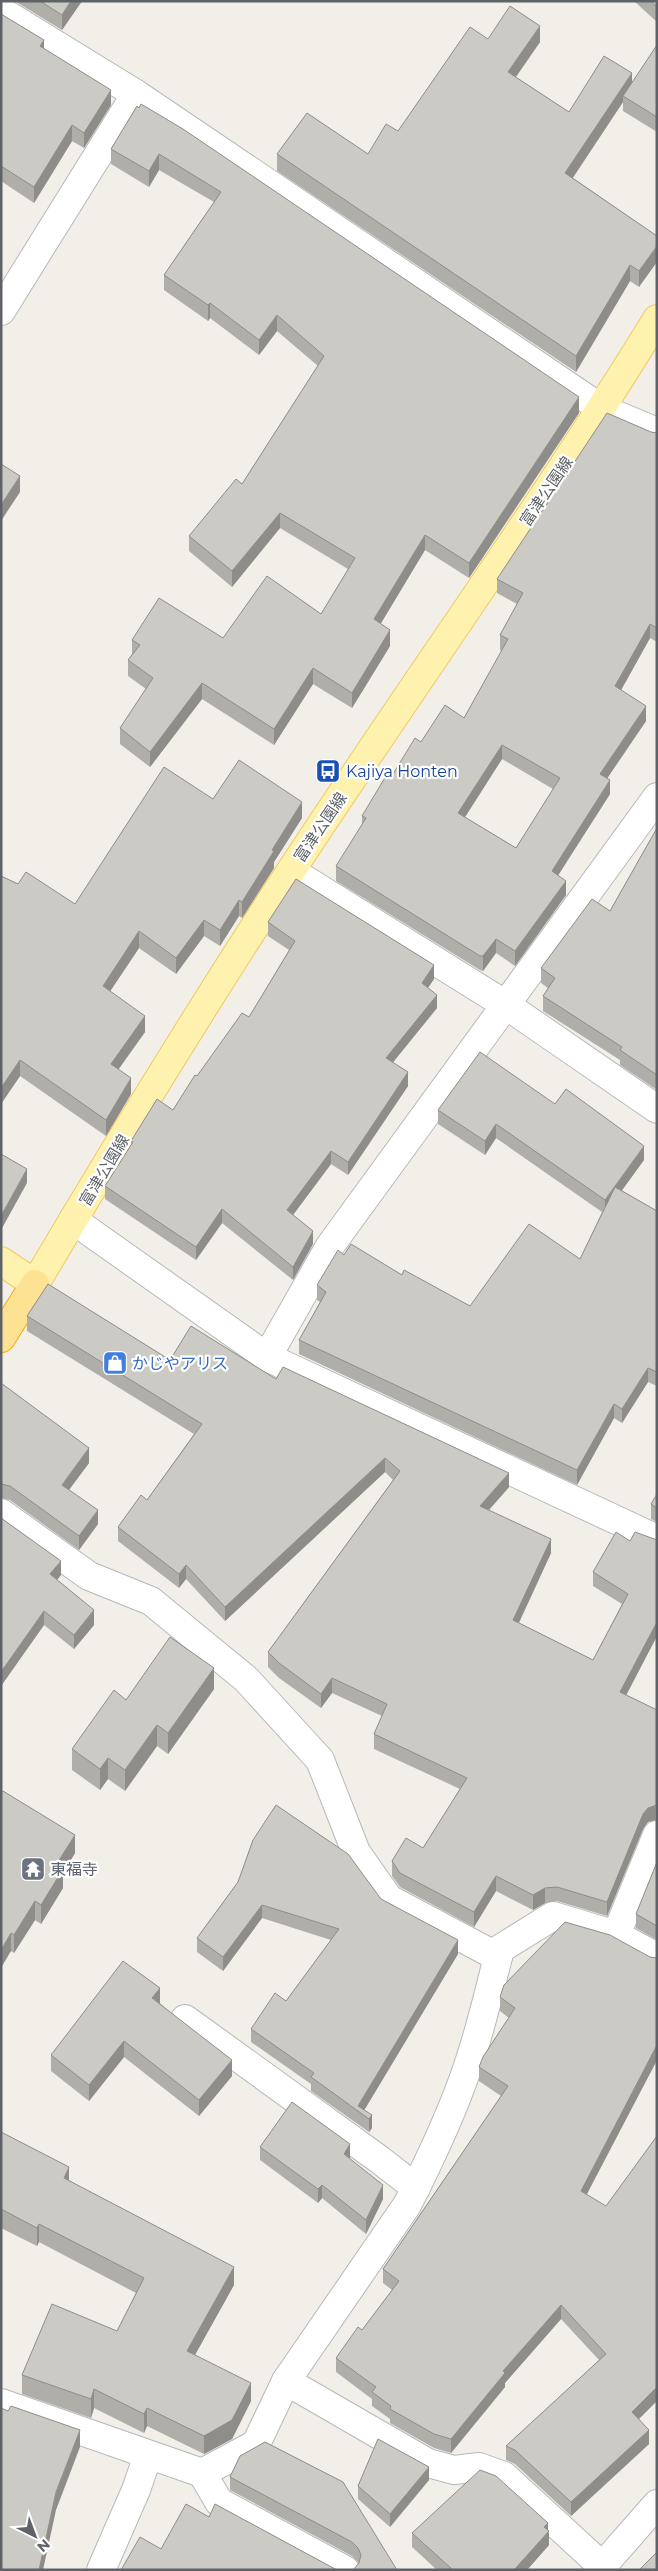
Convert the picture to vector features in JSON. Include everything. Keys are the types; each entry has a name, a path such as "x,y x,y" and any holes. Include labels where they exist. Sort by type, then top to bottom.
{"highway":[{"path":"1,1338 36,1284"}],"main road":[{"name":"富津公園線","path":"36,1284 189,1030 291,871 602,409 657,320"},
{"path":"1,1261 36,1284"}],"street":[{"path":"1,11 136,94 602,409 657,432"},
{"path":"1,311 136,94"},
{"path":"267,1357 330,1246 657,796"},
{"path":"291,871 506,1004 657,1109"},
{"path":"73,1220 267,1357 657,1539"},
{"path":"1,1513 89,1576 151,1601 246,1679 320,1760 356,1852 389,1899 498,1957"},
{"path":"616,1935 657,1835"},
{"path":"202,2473 256,2444 286,2381 407,2205 443,2131 469,2066 500,1948 553,1916 616,1935 657,1957"},
{"path":"185,2019 416,2188"},
{"path":"286,2381 428,2463 454,2470 479,2467 504,2476 600,2568 657,2504"},
{"path":"1,2403 202,2473 219,2502 345,2570"},
{"path":"101,2570 136,2490 148,2455"}],"building":[{"path":"40,1 71,1 62,15"},
{"path":"650,1 657,1 657,7"},
{"path":"510,6 540,26 508,72 569,112 604,56 632,73 565,173 657,236 657,246 639,271 630,265 576,356 277,154 307,113 368,154 386,124 398,131 470,27 488,39"},
{"path":"1,14 44,40 40,46 111,90 84,133 72,125 34,187 1,166"},
{"path":"657,45 657,117 623,96"},
{"path":"141,104 183,129 579,397 469,563 425,535 374,619 390,630 352,693 313,668 274,729 202,683 150,752 120,728 153,678 128,660 140,645 132,640 159,598 223,638 267,576 321,614 355,558 280,513 232,571 189,536 236,479 242,484 324,356 277,315 259,340 210,303 208,305 164,275 221,192 159,154 149,171 111,149 137,106 139,108"},
{"path":"607,413 657,433 657,628 650,624 615,686 646,706 600,774 610,780 552,871 566,881 515,951 496,939 483,956 480,956 336,866 366,818 362,816 389,771 393,774 415,738 421,742 445,705 464,718 508,639 500,635 523,593 497,579","holes":["502,745 560,778 516,848 458,813"]},
{"path":"1,464 20,476 1,505"},
{"path":"239,760 302,802 242,902 239,900 220,930 204,920 176,958 139,931 103,986 145,1016 111,1064 131,1078 106,1120 20,1060 1,1088 1,876 18,884 26,872 75,904 164,767 213,799"},
{"path":"657,828 657,1075 620,1050 622,1047 543,996 555,978 541,968 592,899 610,911"},
{"path":"296,879 434,965 422,983 437,995 386,1058 408,1072 348,1162 331,1151 287,1210 313,1231 293,1267 222,1209 196,1247 105,1186 157,1099 173,1110 195,1075 197,1076 242,1013 249,1017 295,941 268,922"},
{"path":"480,1052 555,1104 566,1089 644,1146 605,1200 496,1124 485,1141 438,1110"},
{"path":"1,1154 27,1169 1,1216"},
{"path":"615,1187 657,1211 657,1372 648,1368 622,1409 614,1404 577,1470 299,1340 326,1292 317,1285 338,1250 344,1255 351,1244 402,1275 404,1270 470,1306 529,1224 580,1259"},
{"path":"48,1284 170,1360 191,1326 276,1379 283,1367 509,1473 480,1506 551,1539 513,1620 593,1660 628,1594 593,1572 616,1532 630,1541 635,1532 657,1540 657,1622 620,1692 657,1710 657,1805 648,1808 643,1814 607,1902 557,1887 545,1888 533,1895 496,1876 474,1912 400,1873 392,1861 406,1838 423,1848 467,1778 374,1734 387,1704 332,1678 321,1694 279,1663 268,1652 400,1471 385,1458 225,1607 186,1565 179,1574 118,1527 141,1495 147,1500 202,1424 27,1316"},
{"path":"1,1383 89,1448 62,1485 98,1510 79,1536 10,1486 1,1484"},
{"path":"657,1494 657,1508 651,1504"},
{"path":"1,1518 61,1561 50,1574 94,1610 74,1635 44,1611 1,1672"},
{"path":"170,1637 214,1668 168,1733 157,1725 125,1770 108,1758 100,1769 72,1749 114,1690 126,1700"},
{"name":"東福寺","path":"3,1791 75,1835 56,1865 63,1869 41,1905 35,1901 14,1935 11,1933 1,1950 1,1793"},
{"path":"276,1805 348,1854 381,1899 458,1940 358,2106 372,2115 369,2119 311,2077 314,2073 251,2029 275,1993 286,2001 339,1929 262,1905 223,1957 197,1938 238,1882 253,1840"},
{"path":"657,1862 657,1926 636,1914"},
{"path":"565,1922 610,1935 650,1957 657,1958 657,2045 581,2191 606,2206 657,2136 657,2387 632,2412 649,2430 571,2502 515,2450 506,2446 606,2354 561,2305 503,2371 505,2373 451,2439 434,2434 390,2409 391,2406 372,2392 376,2387 336,2358 358,2327 362,2330 399,2281 383,2269 508,2086 479,2067 483,2057 515,2008 500,1997 504,1985"},
{"path":"123,1961 160,1988 152,1998 232,2060 199,2100 124,2041 89,2085 51,2055"},
{"path":"292,2102 350,2144 344,2154 383,2185 366,2220 322,2185 318,2189 260,2147"},
{"path":"1,2132 69,2167 64,2178 234,2267 187,2351 251,2383 232,2420 204,2436 147,2408 144,2414 94,2389 91,2399 22,2375 52,2304 117,2331 144,2278 39,2224 37,2228 1,2209"},
{"path":"11,2406 80,2430 56,2492 39,2570 1,2570 1,2408 8,2411"},
{"path":"378,2439 429,2467 390,2514 358,2486"},
{"path":"265,2442 343,2482 397,2570 353,2570 359,2563 361,2555 358,2548 352,2542 230,2477 240,2456"},
{"path":"480,2470 496,2476 548,2523 544,2527 549,2531 514,2570 453,2570 412,2533"},
{"path":"186,2504 209,2517 215,2504 337,2570 121,2570 140,2537 161,2549"},
{"path":"657,2552 657,2570 639,2570"}],"place":[{"name":"Kajiya Honten","path":"328,771"},
{"name":"かじやアリス","path":"115,1363"},
{"name":"東福寺","path":"33,1869"}]}
